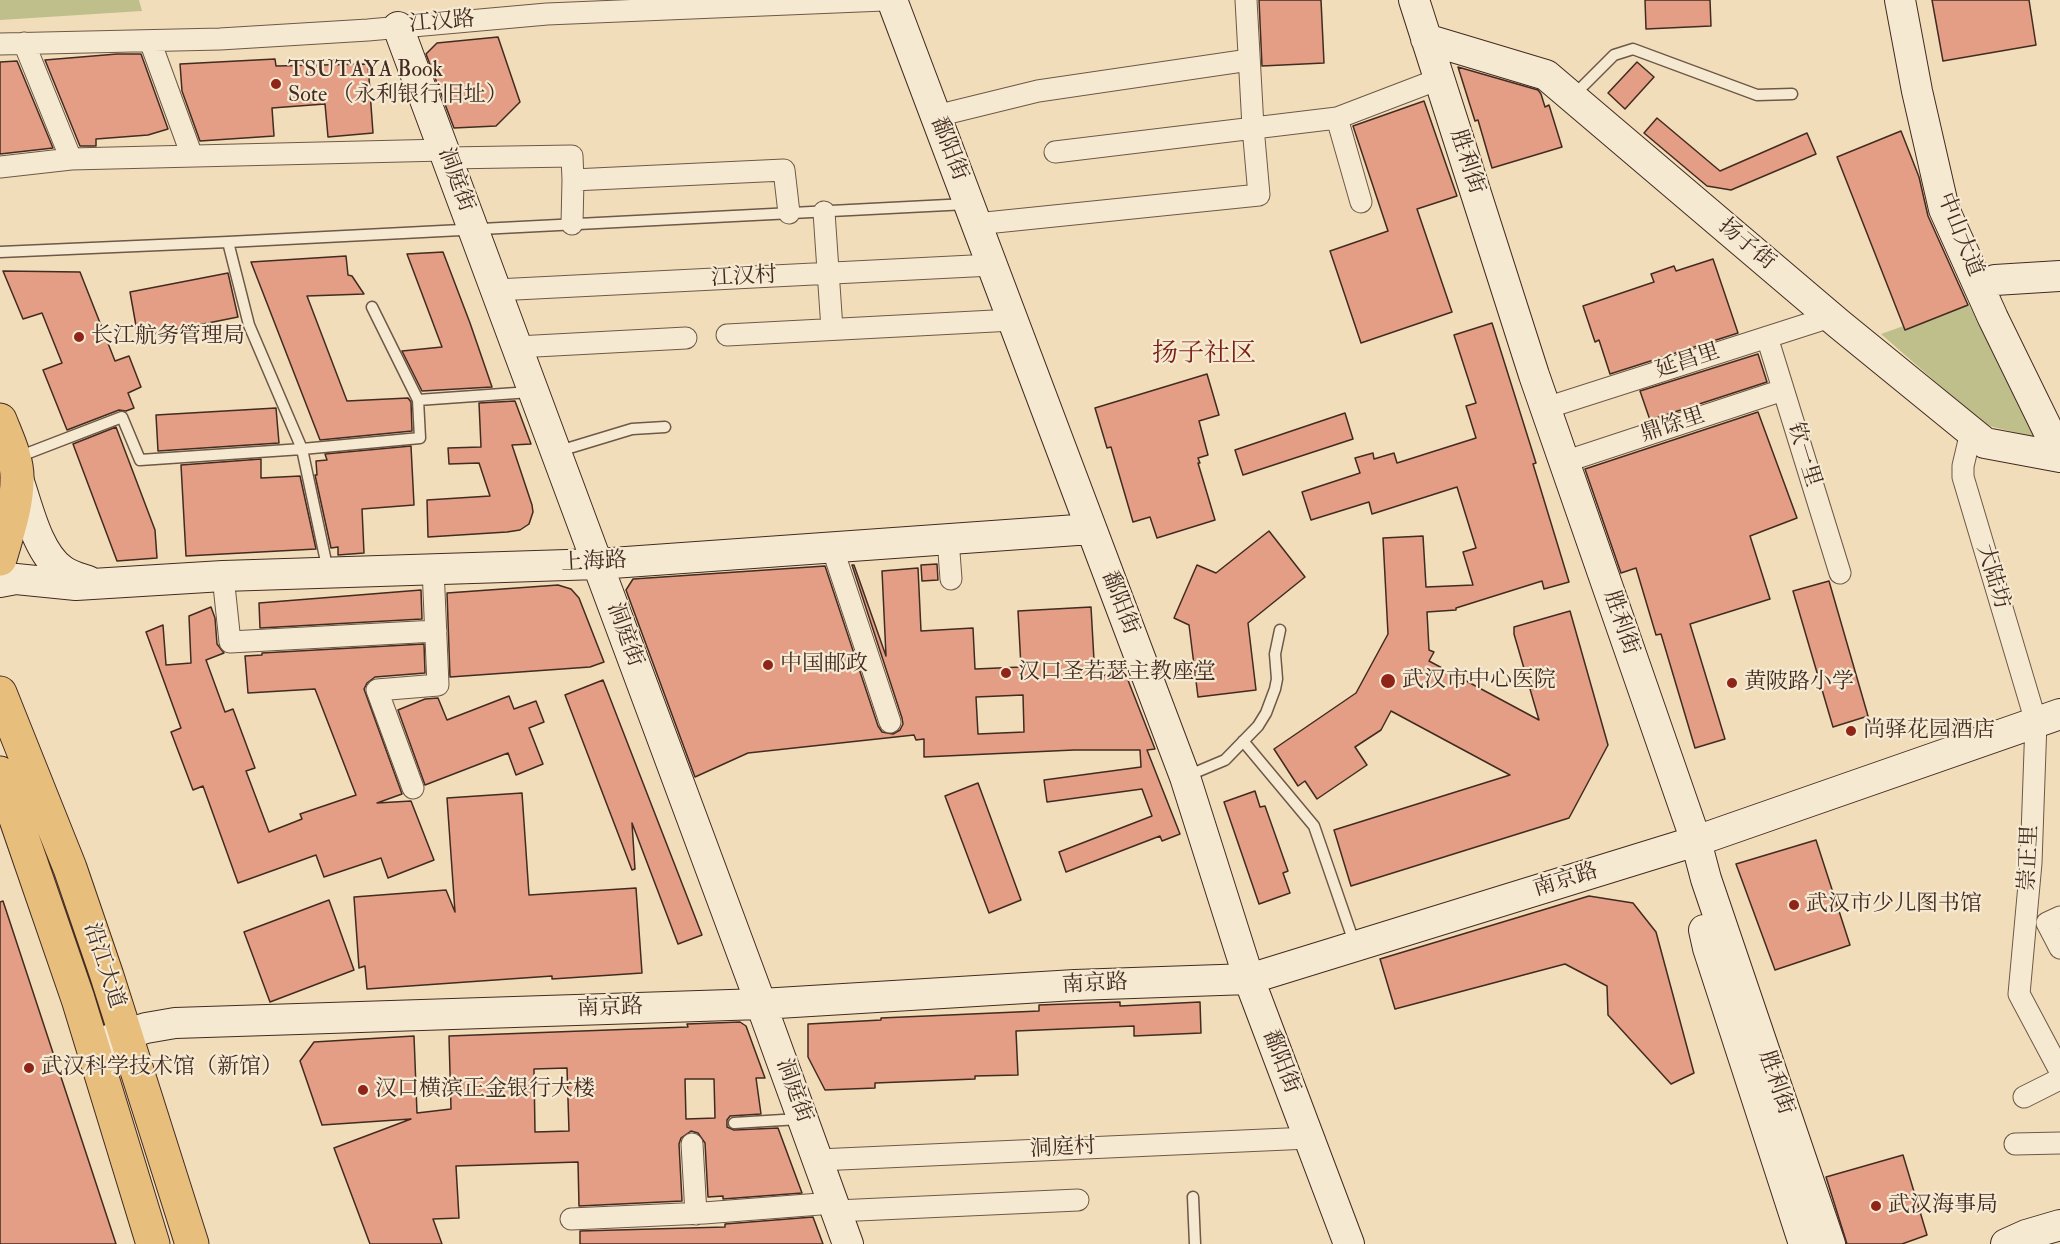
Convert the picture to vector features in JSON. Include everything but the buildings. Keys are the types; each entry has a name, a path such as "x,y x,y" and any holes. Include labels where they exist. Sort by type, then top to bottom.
{"main road":[{"path":"0,420 16,469 13,508 0,559"},
{"name":"沿江大道","path":"0,693 70,868 126,1034 192,1244"},
{"name":"沿江大道","path":"0,773 78,999 153,1244"}],"street":[{"name":"江汉路","path":"0,44 232,39 547,14 884,0"},
{"name":"鄱阳街","path":"892,0 1185,777 1249,979 1348,1244"},
{"path":"973,214 1259,195 1246,0"},
{"name":"胜利街","path":"1414,0 1564,462 1696,841 1706,879 1830,1244"},
{"name":"中山大道","path":"1900,0 1917,91 1944,209 1993,318 2060,456"},
{"name":"中山大道","path":"1919,0 1928,58 1961,199 2009,315 2060,413"},
{"name":"洞庭街","path":"398,27 848,1244"},
{"name":"扬子街","path":"1426,39 1546,75 1830,317 1985,443 2060,456"},
{"path":"150,41 192,156"},
{"path":"24,43 71,159"},
{"path":"936,116 1038,91 1249,60"},
{"path":"1055,152 1337,118 1439,79"},
{"path":"1337,118 1361,202"},
{"path":"0,167 71,159 192,156 445,154 572,156 572,224"},
{"path":"573,180 784,170 789,213"},
{"path":"824,212 832,329"},
{"name":"江汉村","path":"496,290 992,265"},
{"path":"1995,280 2060,276"},
{"name":"延昌里","path":"1546,408 1830,317"},
{"path":"727,335 1012,320"},
{"name":"钦一里","path":"1767,337 1840,573"},
{"path":"517,347 686,338"},
{"name":"鼎馀里","path":"1564,462 1783,390"},
{"name":"大陆坊","path":"1971,432 1963,466 1963,477 2048,718"},
{"name":"上海路","path":"16,469 39,539 48,556 69,575 96,584"},
{"name":"上海路","path":"0,582 16,579 68,585 223,576 598,564 1091,529"},
{"path":"948,539 951,579"},
{"path":"832,547 890,722"},
{"path":"413,788 377,690 438,685 433,568"},
{"path":"223,576 230,642 435,631"},
{"name":"南京路","path":"92,1046 126,1034 176,1023 761,1004 1075,985 1249,979 1696,841 2048,718"},
{"name":"崇正里","path":"2048,718 2019,994 2060,1071"},
{"path":"1706,879 1704,927 1708,948 1804,1244"},
{"path":"2060,916 2047,923 2060,948"},
{"path":"2024,1097 2060,1079"},
{"name":"洞庭村","path":"818,1160 1309,1138"},
{"path":"2014,1144 2060,1143"},
{"path":"692,1144 696,1214"},
{"path":"571,1219 835,1207 1078,1200"},
{"path":"2006,1244 2026,1235 2060,1225"}],"lane":[{"path":"1572,97 1614,55 1633,49 1758,95 1792,94"},
{"path":"0,252 789,213 973,214"},
{"path":"228,242 249,325 302,449 329,574"},
{"path":"16,469 122,417 140,460 420,438 418,400 372,307"},
{"path":"418,400 534,392"},
{"path":"556,452 632,429 665,427"},
{"path":"1185,777 1225,760 1258,726 1272,699 1277,679 1275,654 1280,630"},
{"path":"1243,741 1314,826 1355,945"},
{"path":"734,1123 803,1119"},
{"path":"1193,1197 1195,1244"}],"green space":[{"path":"0,0 139,0 142,11 0,20"},
{"path":"1968,303 2038,438 1985,425 1881,334"}],"place":[{"name":"TSUTAYA Book Sote （永利银行旧址）","path":"276,84"},
{"name":"长江航务管理局","path":"79,337"},
{"name":"中国邮政","path":"768,665"},
{"name":"汉口圣若瑟主教座堂","path":"1006,673"},
{"name":"武汉市中心医院","path":"1388,681"},
{"name":"黄陂路小学","path":"1732,683"},
{"name":"尚驿花园酒店","path":"1851,731"},
{"name":"武汉市少儿图书馆","path":"1794,905"},
{"name":"武汉科学技术馆（新馆）","path":"29,1068"},
{"name":"汉口横滨正金银行大楼","path":"363,1090"},
{"name":"武汉海事局","path":"1876,1206"}],"district":[{"name":"扬子社区","path":"1204,355"}]}
